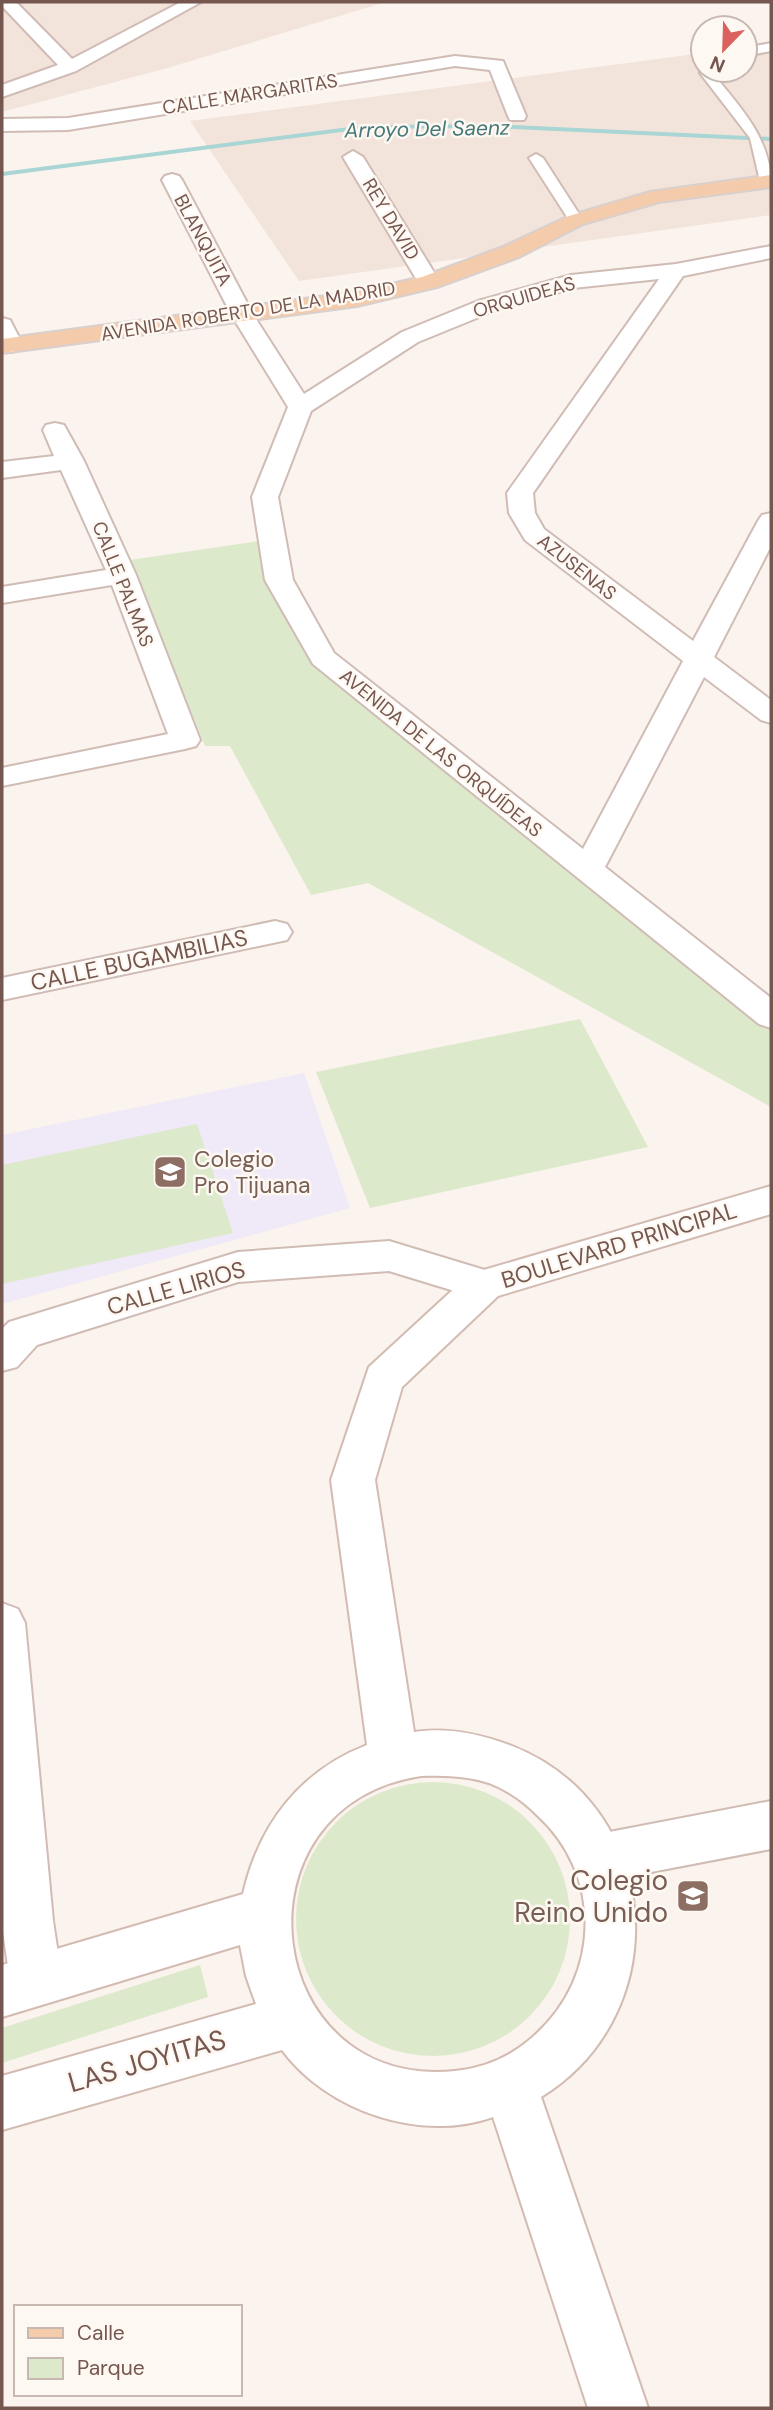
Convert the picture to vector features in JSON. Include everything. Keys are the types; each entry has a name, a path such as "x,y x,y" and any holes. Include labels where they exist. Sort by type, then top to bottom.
{"main road":[{"name":"AVENIDA ROBERTO DE LA MADRID","path":"5,339 243,316 357,299 429,282 511,252 576,220 657,196 769,181"}],"street":[{"path":"7,2 70,67"},
{"path":"2,91 70,67 193,2"},
{"name":"CALLE MARGARITAS","path":"2,125 68,124 455,61 496,65 516,116"},
{"name":"REY DAVID","path":"353,157 429,282"},
{"name":"BLANQUITA","path":"172,180 243,316 300,407"},
{"name":"ORQUIDEAS","path":"300,407 410,337 486,306 571,282 676,271 771,252"},
{"name":"AZUSENAS","path":"676,271 520,493 522,513 534,534 771,714"},
{"name":"AVENIDA DE LAS ORQUÍDEAS","path":"300,407 265,496 279,580 323,658 771,1016"},
{"name":"CALLE PALMAS","path":"2,777 185,740 122,575 55,430"},
{"path":"2,470 71,461"},
{"path":"587,871 771,521"},
{"path":"2,595 122,575"},
{"name":"CALLE BUGAMBILIAS","path":"2,989 275,932"},
{"name":"BOULEVARD PRINCIPAL","path":"393,1756 353,1480 384,1379 484,1285 771,1200"},
{"name":"CALLE LIRIOS","path":"2,1355 23,1333 238,1267 389,1256 484,1285"},
{"path":"2,1623 27,1921 19,1986 263,1913"},
{"path":"454,1752 513,1769 564,1806 599,1858 614,1923 604,1989 568,2047 510,2086 450,2099 389,2092 334,2064 292,2020 269,1968 263,1913 282,1842 329,1787 393,1756 454,1752"},
{"path":"599,1858 771,1825"},
{"name":"LAS JOYITAS","path":"2,2103 292,2020"},
{"path":"510,2086 618,2408"}],"lane":[{"path":"715,84 756,138 769,181"},
{"path":"536,158 576,220"}],"shaded area":[{"path":"2,2 386,2 164,69 2,112"},
{"path":"771,44 771,215 299,281 190,121 689,55 689,84 759,84 759,46"},
{"name":"Colegio Pro Tijuana","path":"304,1073 350,1208 2,1304 2,1135"}],"green space":[{"path":"266,540 321,653 771,1024 771,1107 368,883 311,895 230,746 205,746 130,560"},
{"path":"580,1019 648,1147 370,1208 316,1072"},
{"path":"197,1124 233,1233 2,1284 2,1165"},
{"path":"433,1782 460,1785 485,1792 509,1805 530,1822 547,1843 560,1867 567,1892 570,1919 567,1946 560,1971 547,1995 530,2016 509,2033 485,2046 460,2053 433,2056 406,2053 381,2046 357,2033 336,2016 319,1995 306,1971 299,1946 296,1919 299,1892 306,1867 319,1843 336,1822 357,1805 381,1792 406,1785"},
{"path":"200,1965 208,1997 2,2063 2,2028"}],"waterway":[{"name":"Arroyo Del Saenz","path":"2,174 365,127 493,126 771,139"}],"place":[{"name":"Colegio Pro Tijuana","path":"170,1172"},
{"name":"Colegio Reino Unido","path":"693,1896"}]}
